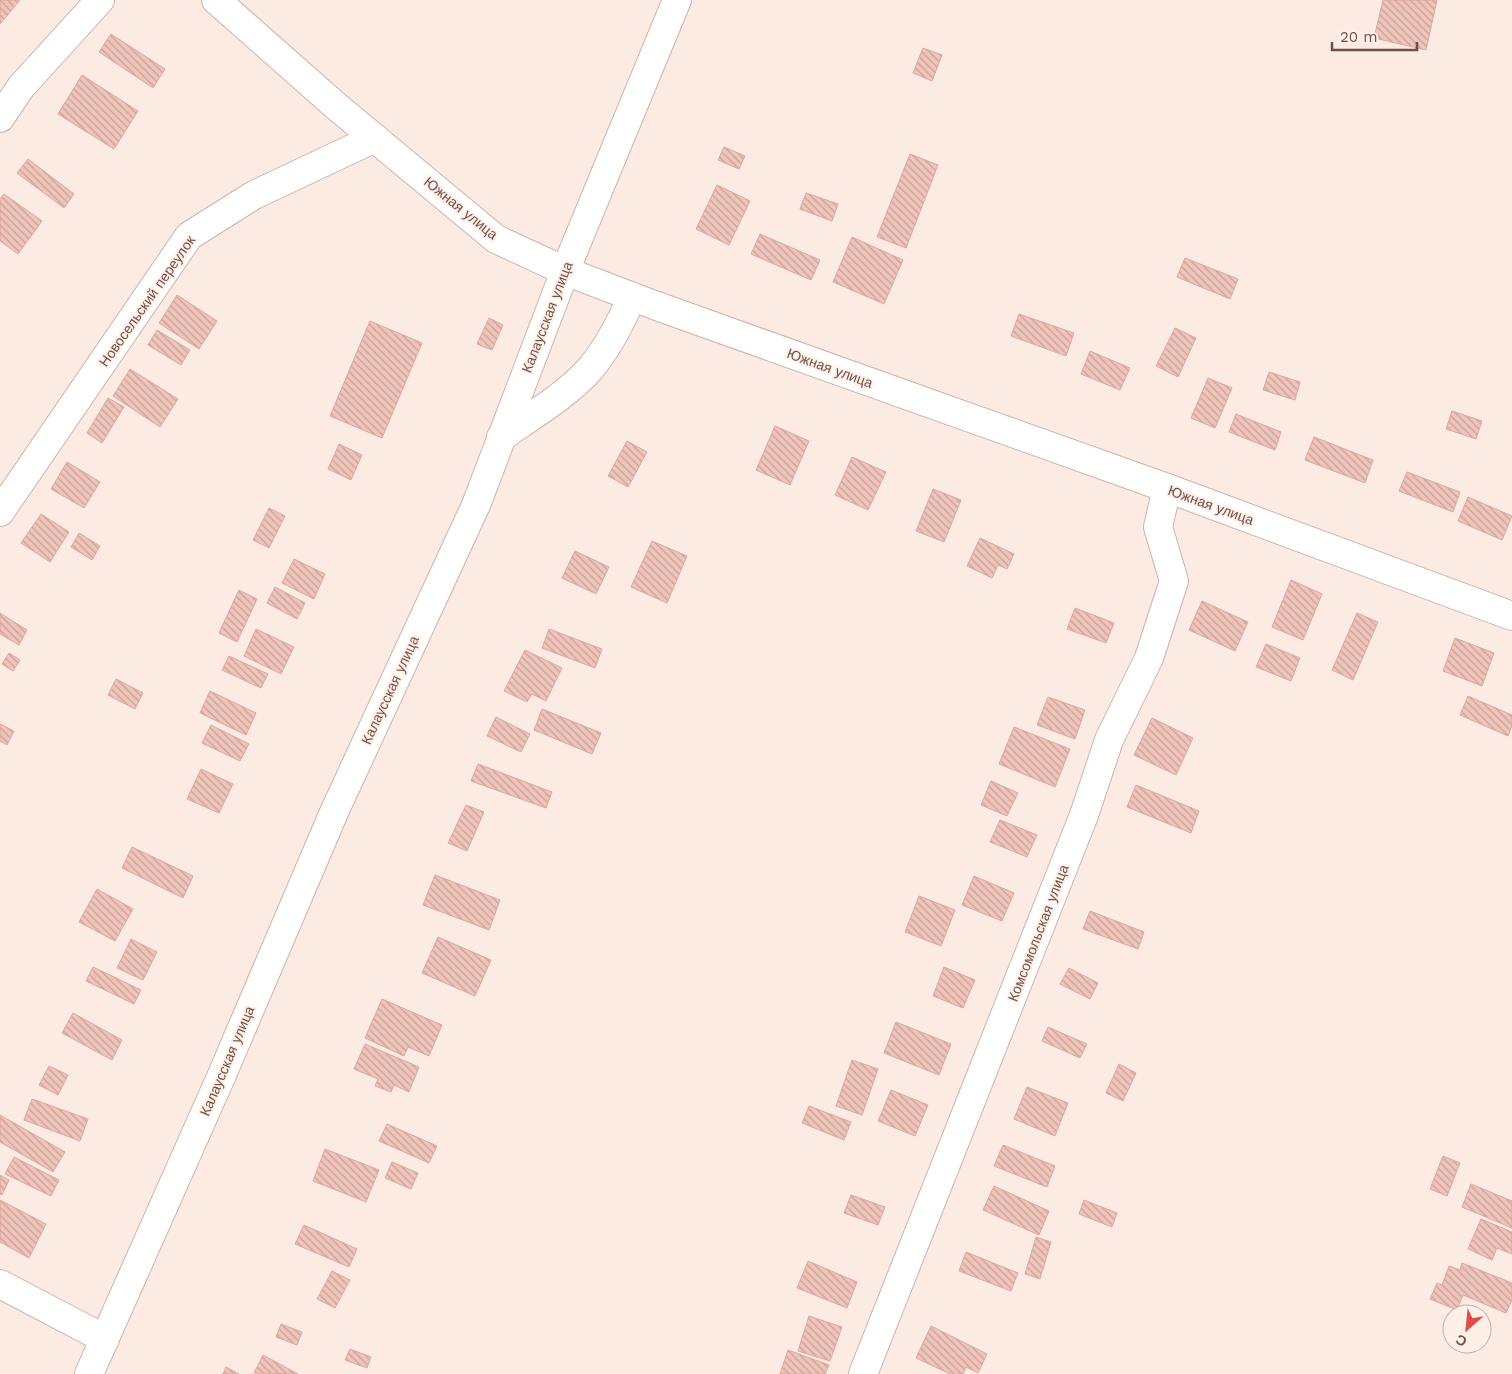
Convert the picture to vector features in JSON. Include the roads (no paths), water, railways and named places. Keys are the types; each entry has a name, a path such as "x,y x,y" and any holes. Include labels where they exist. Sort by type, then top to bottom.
{"street":[{"path":"0,118 21,87 100,0"},
{"name":"Южная улица","path":"216,0 375,138 496,239 565,271 632,297 1167,488 1512,616"},
{"name":"Калаусская улица","path":"89,1374 335,810 476,505 565,271 677,0"},
{"name":"Новосельский переулок","path":"0,512 189,236 254,196 375,138"},
{"path":"501,437 558,397 589,370 616,332 632,297"},
{"name":"Комсомольская улица","path":"863,1374 1084,816 1109,740 1149,658 1174,582 1158,527 1167,488"},
{"path":"0,1284 105,1339"}]}
